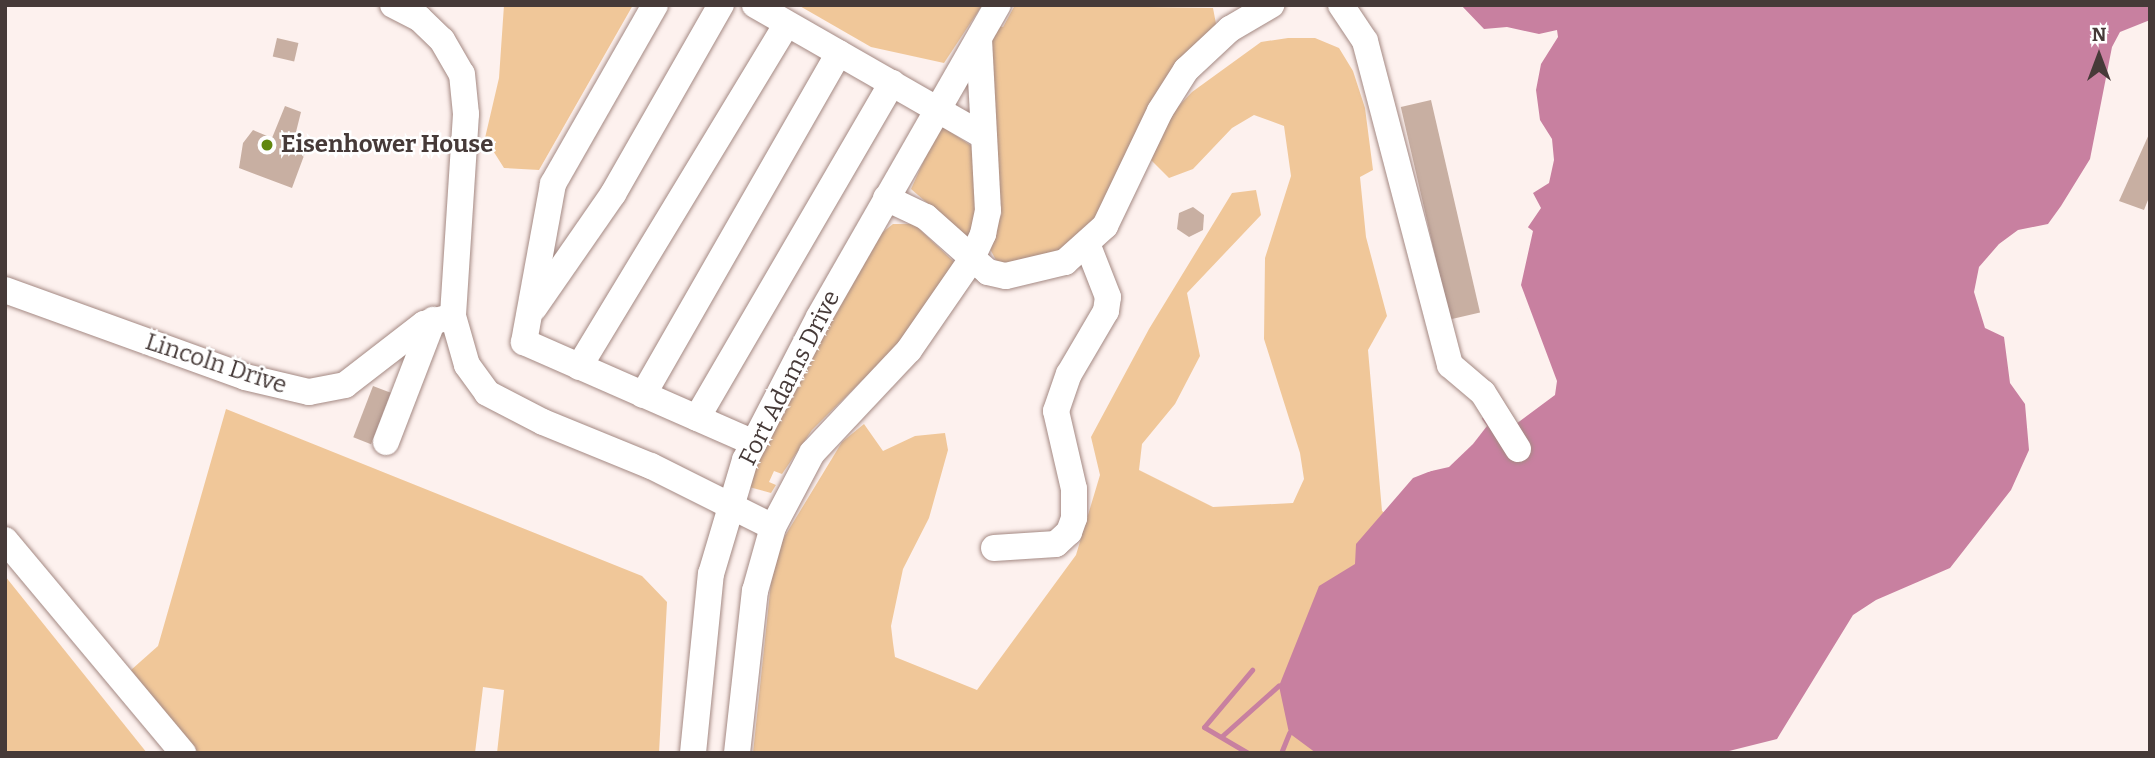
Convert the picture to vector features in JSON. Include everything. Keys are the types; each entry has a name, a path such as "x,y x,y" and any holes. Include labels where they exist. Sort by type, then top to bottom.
{"street":[{"path":"386,442 443,318 464,85 442,40 419,18 393,5"},
{"path":"655,5 553,184 524,342 754,443"},
{"path":"529,315 613,194 720,5"},
{"path":"755,5 982,135"},
{"name":"Fort Adams Drive","path":"693,753 712,574 731,506 754,443 887,198 998,5"},
{"path":"887,198 926,217 971,260 988,272 1006,275 1043,270 1088,246 1113,213 1175,85 1222,36 1271,5"},
{"path":"1340,5 1365,41 1450,365 1482,393 1518,449"},
{"path":"579,366 787,24"},
{"path":"737,753 755,591 773,527 812,453 909,350 971,260 988,211 979,40"},
{"path":"643,395 839,53"},
{"path":"697,418 892,83"},
{"path":"994,548 1056,544 1069,532 1074,517 1074,489 1056,411 1069,374 1106,311 1105,285 1088,246"},
{"name":"Lincoln Drive","path":"5,290 245,377 309,392 356,379 392,346 443,318"},
{"path":"443,318 467,365 496,400 773,527"},
{"path":"5,540 183,753"}],"shaded area":[{"path":"504,5 633,5 539,170 504,168 485,138 499,78"},
{"path":"798,5 981,7 944,63 871,47"},
{"path":"1015,5 1213,8 1217,29 1093,228 1074,246 1007,265 997,262 990,249 988,51 998,26 1003,27"},
{"path":"1461,5 2150,5 2150,20 2120,32 2112,47 2090,159 2061,206 2048,224 2018,230 1999,244 1979,267 1974,292 1985,328 2004,337 2010,383 2025,404 2029,450 2011,490 1950,568 1876,600 1853,615 1777,739 1721,753 1316,753 1289,733 1279,686 1319,586 1355,564 1356,544 1413,478 1441,467 1484,416 1530,398 1541,385 1516,290 1526,230 1541,208 1533,193 1549,183 1554,160 1552,139 1540,120 1536,90 1541,64 1558,37 1557,30 1539,34 1507,27 1484,29"},
{"path":"1315,38 1339,48 1353,71 1365,108 1373,170 1360,177 1366,237 1387,316 1368,350 1382,511 1721,753 753,753 774,554 842,442 864,424 883,451 915,436 945,433 948,450 929,518 903,569 891,626 893,643 895,657 977,690 1076,555 1100,475 1091,437 1149,329 1232,193 1256,190 1261,215 1187,293 1200,356 1175,404 1142,444 1139,470 1213,507 1293,503 1304,479 1300,453 1264,339 1265,258 1291,176 1284,126 1254,115 1232,128 1193,169 1169,178 1151,160 1173,112 1192,92 1261,42"},
{"path":"940,125 973,147 978,207 970,240 911,189"},
{"path":"893,224 914,224 954,262 913,330 812,430 782,474 774,471 769,482 776,485 771,493 749,487 745,478 878,236"},
{"path":"226,409 642,576 667,602 659,753 497,753 504,690 483,687 475,753 198,753 131,670 158,646"},
{"path":"5,576 147,753 5,753"}],"pier":[{"path":"1525,225 1533,231 1521,285 1557,381 1555,395 1516,424 1502,401 1528,395 1537,384 1526,359 1512,291"},
{"path":"1480,416 1487,426 1473,444 1449,467 1427,472"}],"building":[{"path":"277,38 298,43 294,61 273,57"},
{"path":"1431,100 1480,312 1450,319 1401,107"},
{"name":"Eisenhower House","path":"285,106 301,112 292,148 305,153 292,188 239,168 243,143 253,130 272,138"},
{"path":"2150,132 2150,195 2144,210 2119,201"},
{"path":"1193,207 1204,215 1203,230 1189,237 1177,229 1179,213"},
{"path":"373,386 391,393 371,444 353,437"}],"waterway":[{"path":"1248,753 1204,727 1252,670"},
{"path":"1222,736 1279,685"},
{"path":"1281,753 1289,733"}],"place":[{"name":"Eisenhower House","path":"267,145"}]}
